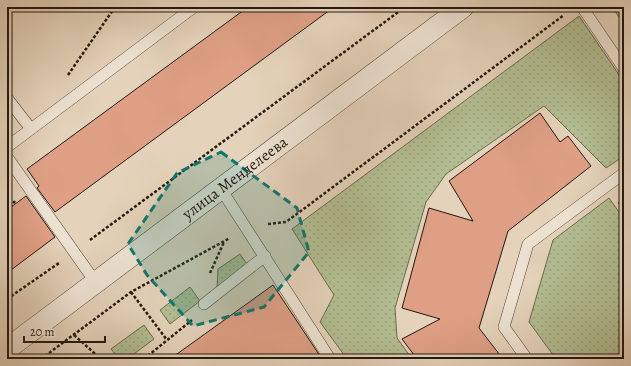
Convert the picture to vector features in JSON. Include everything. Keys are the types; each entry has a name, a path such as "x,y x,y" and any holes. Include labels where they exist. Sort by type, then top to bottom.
{"street":[{"name":"улица Менделеева","path":"7,349 463,7"}],"lane":[{"path":"7,147 194,7"},
{"path":"582,7 624,69"},
{"path":"7,98 31,128"},
{"path":"7,157 96,283"},
{"path":"527,359 504,327 528,244 624,173"},
{"path":"221,188 330,359"},
{"path":"204,304 265,256"}],"path":[{"path":"66,77 115,7"},
{"path":"7,298 74,252 405,7"},
{"path":"41,359 131,292 224,242 246,227 286,222 569,12"},
{"path":"131,292 167,340"},
{"path":"74,335 101,359"}],"highlighted area":[{"path":"221,152 297,208 309,252 264,307 193,326 147,275 128,244 177,173"}],"green space":[{"path":"612,7 624,7 624,24"},
{"path":"579,16 624,82 624,156 606,168 544,106 446,174 426,202 395,308 397,338 412,359 347,359 320,322 334,295 292,229"},
{"path":"609,198 624,219 624,359 556,359 529,322 553,240"},
{"path":"240,254 247,264 217,288 218,269"},
{"path":"190,287 200,301 170,324 160,310"},
{"path":"144,325 154,339 127,359 119,359 111,349"}],"building":[{"path":"248,7 334,7 55,212 37,188 39,186 27,169"},
{"path":"540,113 560,142 568,136 591,166 508,231 479,328 503,359 417,359 402,339 440,319 402,308 429,208 473,221 449,181"},
{"path":"26,196 55,237 7,273 7,210"},
{"path":"273,285 322,359 170,359"}]}
